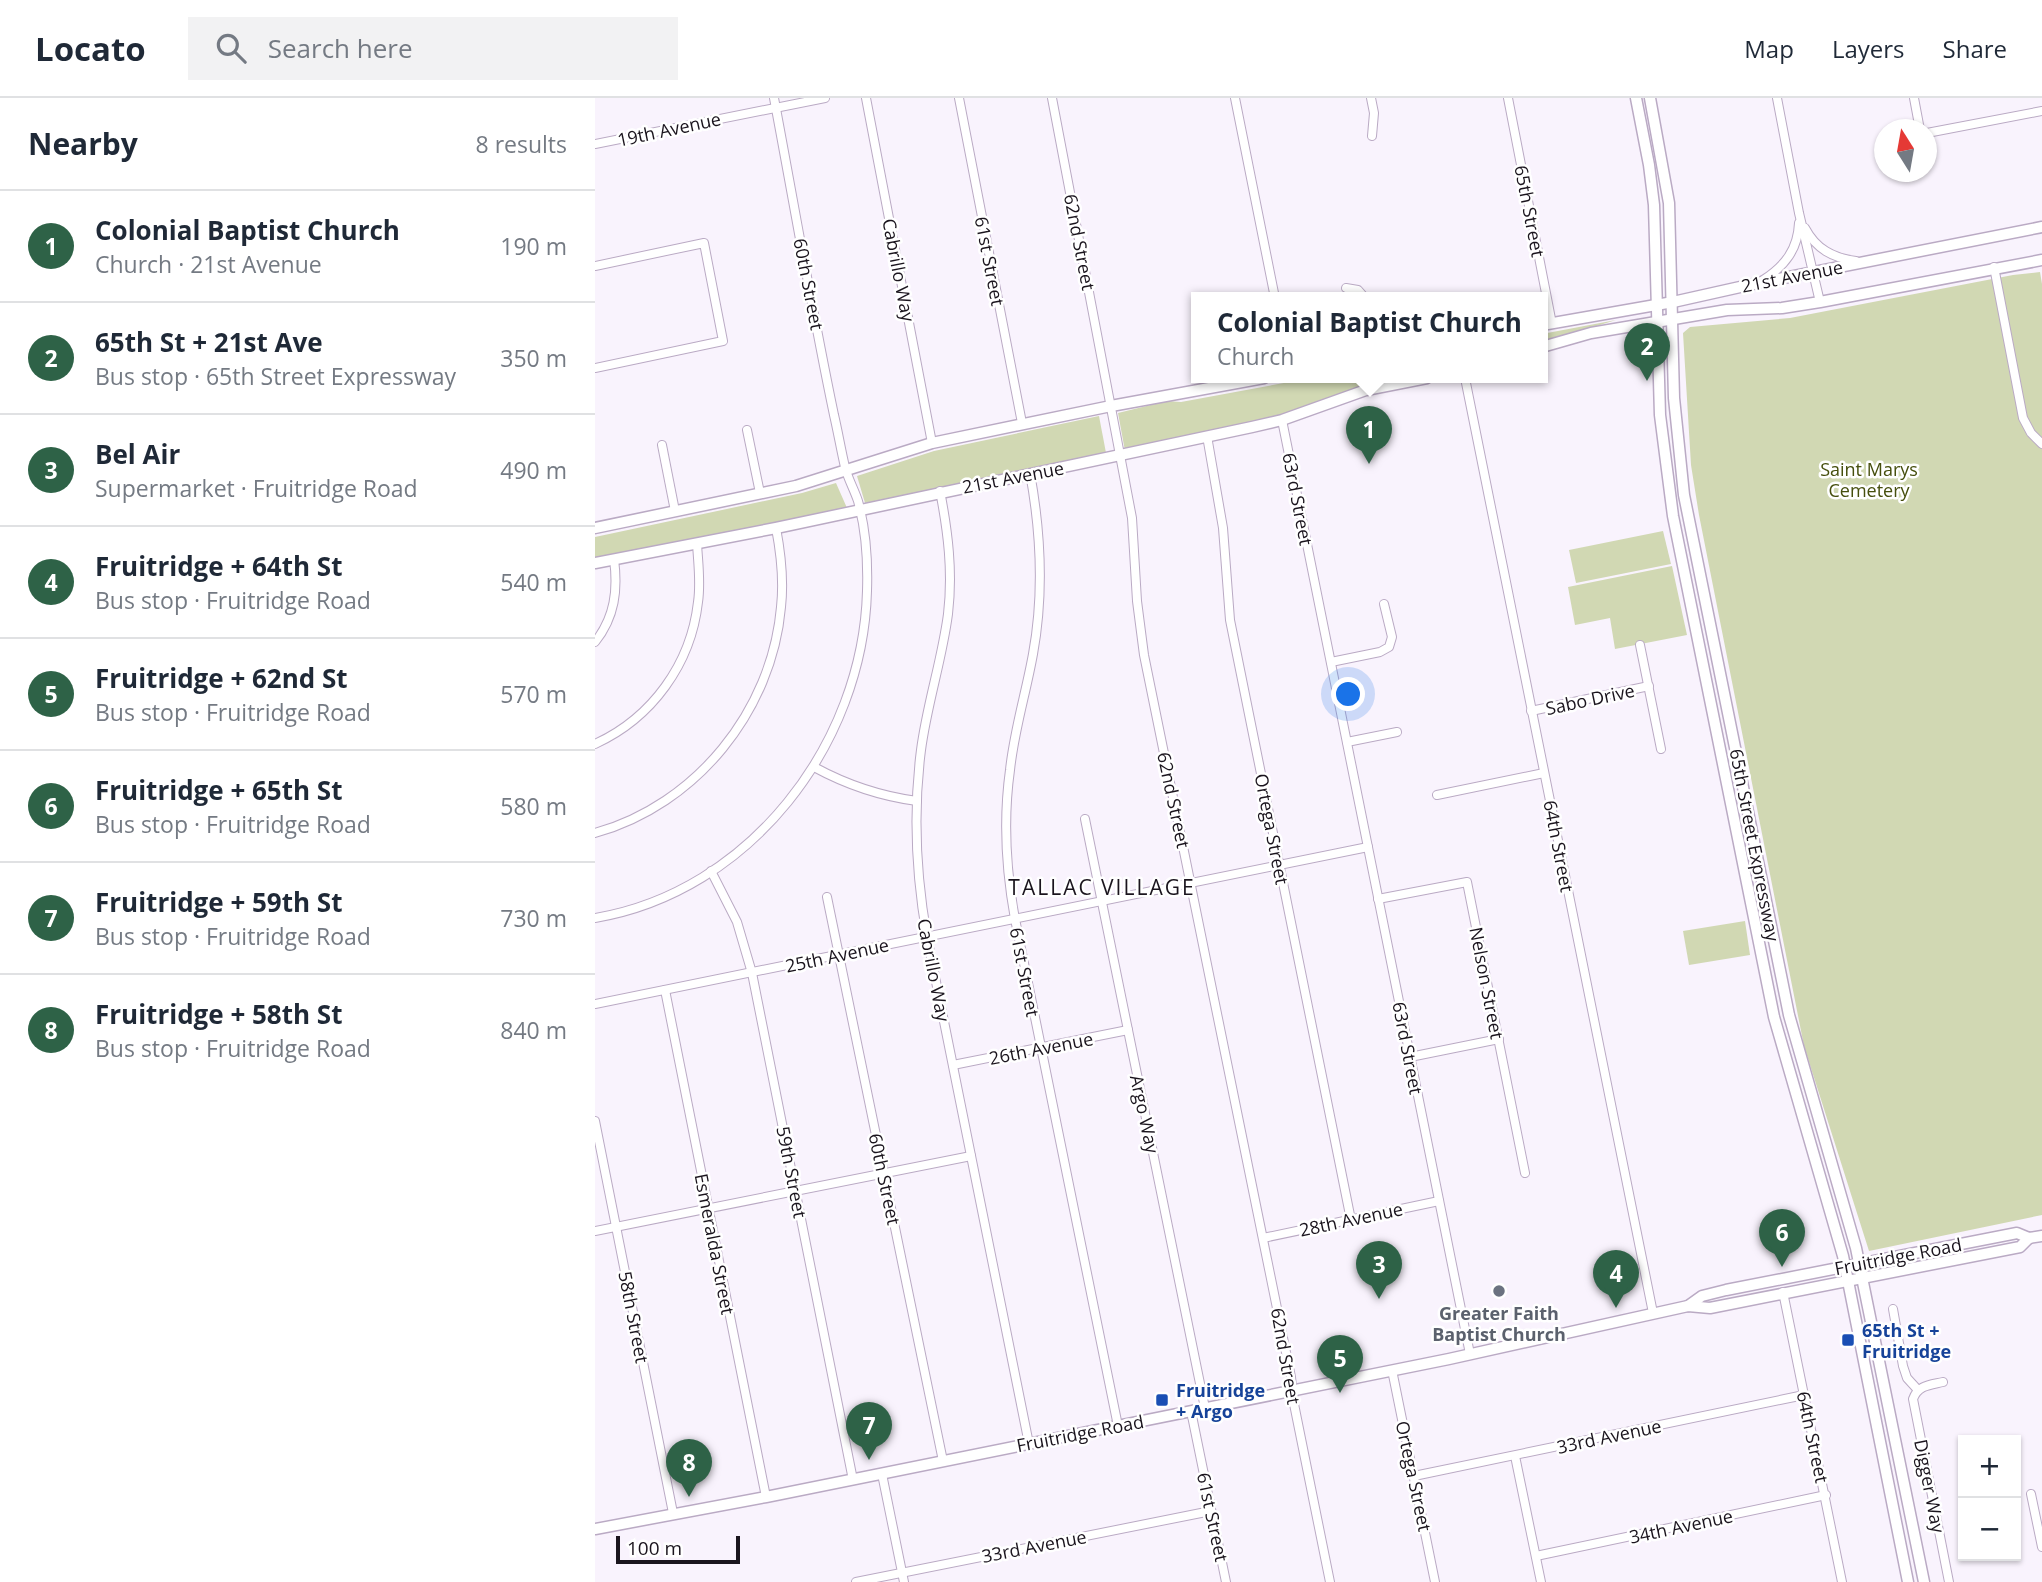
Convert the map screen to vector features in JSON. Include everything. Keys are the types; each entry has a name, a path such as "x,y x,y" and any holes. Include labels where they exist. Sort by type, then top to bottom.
{"main road":[{"name":"65th Street Expressway","path":"1636,98 1654,205 1660,415 1676,530 1774,1017 1845,1266 1908,1582"},
{"name":"65th Street Expressway","path":"1650,98 1669,203 1675,410 1684,495 1789,1015 1863,1276 1924,1582"},
{"name":"21st Avenue","path":"1548,324 1673,302 1758,282 2042,227"},
{"name":"21st Avenue","path":"1548,345 1591,333 1727,310 1782,308 1820,302 2042,260"},
{"path":"595,528 796,486 932,443 1022,423 1237,383"},
{"name":"21st Avenue","path":"595,563 776,528 1282,420 1366,390 1402,383"},
{"name":"Fruitridge Road","path":"1688,1306 1702,1296 1859,1262 2017,1233 2029,1238 2042,1236"},
{"name":"Fruitridge Road","path":"595,1529 1118,1426 1688,1306 1710,1308 2020,1247 2029,1238"}],"street":[{"name":"19th Avenue","path":"595,144 774,103 825,98"},
{"name":"Cabrillo Way","path":"866,98 932,443"},
{"name":"61st Street","path":"959,98 1022,423"},
{"name":"62nd Street","path":"1052,98 1132,517 1139,629 1330,1582"},
{"path":"1235,98 1274,292"},
{"path":"1371,98 1374,113 1372,136"},
{"name":"65th Street","path":"1508,98 1541,292"},
{"path":"1777,98 1799,213 1820,302"},
{"path":"1914,98 1918,119"},
{"name":"60th Street","path":"595,918 657,900 711,871 766,827 814,767 840,718 856,673 867,600 867,566 860,510 846,469 774,103"},
{"path":"1937,131 2042,111"},
{"path":"1799,213 1807,232 1819,247 1836,257 1863,262"},
{"path":"1758,282 1779,269 1791,254 1798,231 1799,213"},
{"path":"595,266 704,243 723,341 595,368"},
{"path":"1994,267 2024,418 2031,433 2042,444"},
{"path":"1346,288 1360,292"},
{"name":"64th Street","path":"1466,383 1653,1313"},
{"name":"63rd Street","path":"1282,420 1470,1354"},
{"path":"747,430 760,493"},
{"name":"Ortega Street","path":"1207,436 1223,528 1230,620 1351,1220"},
{"path":"661,446 675,511"},
{"name":"61st Street","path":"1030,473 1036,507 1040,579 1034,651 1015,737 1007,803 1008,870 1015,919 1118,1426"},
{"name":"Cabrillo Way","path":"940,491 950,554 949,599 944,638 925,722 916,801 917,859 927,937 1029,1444"},
{"path":"595,833 646,813 684,787 717,756 744,719 768,669 778,630 782,580 776,528"},
{"path":"595,744 628,725 651,704 681,661 695,622 699,601 697,543"},
{"path":"595,642 614,605 614,559"},
{"path":"1331,662 1389,648 1392,637 1384,604"},
{"path":"1640,645 1661,749"},
{"name":"Sabo Drive","path":"1531,711 1649,686"},
{"path":"1347,742 1397,732"},
{"path":"814,767 854,787 916,801"},
{"path":"1437,795 1544,773"},
{"name":"Argo Way","path":"1085,819 1205,1408"},
{"name":"25th Avenue","path":"595,1004 1368,847"},
{"name":"59th Street","path":"711,871 737,922 751,973 853,1480"},
{"name":"Nelson Street","path":"1378,899 1467,882 1525,1173"},
{"name":"60th Street","path":"827,897 943,1461"},
{"name":"Esmeralda Street","path":"665,990 766,1497"},
{"name":"26th Avenue","path":"953,1065 1128,1030"},
{"path":"1410,1056 1499,1039"},
{"name":"58th Street","path":"595,1121 673,1513"},
{"path":"595,1231 971,1156"},
{"name":"28th Avenue","path":"1263,1238 1439,1201"},
{"name":"64th Street","path":"1783,1292 1842,1582"},
{"name":"Digger Way","path":"1893,1309 1903,1366 1907,1378 1918,1391 1913,1399 1949,1582"},
{"name":"Ortega Street","path":"1392,1370 1436,1582"},
{"path":"1918,1391 1924,1386 1943,1382"},
{"name":"33rd Avenue","path":"1414,1476 1804,1395"},
{"name":"61st Street","path":"1191,1411 1226,1582"},
{"path":"1515,1456 1541,1582"},
{"path":"882,1474 904,1577"},
{"path":"2031,1494 2042,1547"},
{"name":"34th Avenue","path":"1536,1556 1826,1495"},
{"name":"33rd Avenue","path":"856,1582 904,1577 1211,1511"}],"green space":[{"name":"Saint Marys Cemetery","path":"2040,272 2042,1215 1869,1251 1804,1046 1699,515 1691,465 1683,333 1690,327 1790,318"},
{"path":"1616,320 1548,341 1548,333"},
{"path":"1284,383 1381,383 1330,397 1282,416 1125,451 1118,413 1167,401 1181,402"},
{"path":"1099,416 1106,453 865,503 857,476 934,451"},
{"path":"836,483 847,508 595,560 595,537 802,493"},
{"path":"1663,531 1671,564 1576,583 1569,550"},
{"path":"1672,566 1687,635 1615,649 1610,618 1575,625 1568,587"},
{"path":"1745,921 1750,955 1689,965 1683,931"}],"place":[{"name":"65th St + 21st Ave","path":"1647,381"},
{"name":"Colonial Baptist Church","path":"1369,464"},
{"name":"Fruitridge + 65th St","path":"1782,1267"},
{"name":"Greater Faith Baptist Church","path":"1499,1291"},
{"name":"Bel Air","path":"1379,1299"},
{"name":"Fruitridge + 64th St","path":"1616,1308"},
{"name":"65th St + Fruitridge","path":"1848,1340"},
{"name":"Fruitridge + 62nd St","path":"1340,1393"},
{"name":"Fruitridge + Argo","path":"1162,1400"},
{"name":"Fruitridge + 59th St","path":"869,1460"},
{"name":"Fruitridge + 58th St","path":"689,1497"}],"district":[{"name":"TALLAC VILLAGE","path":"1102,887"}]}
